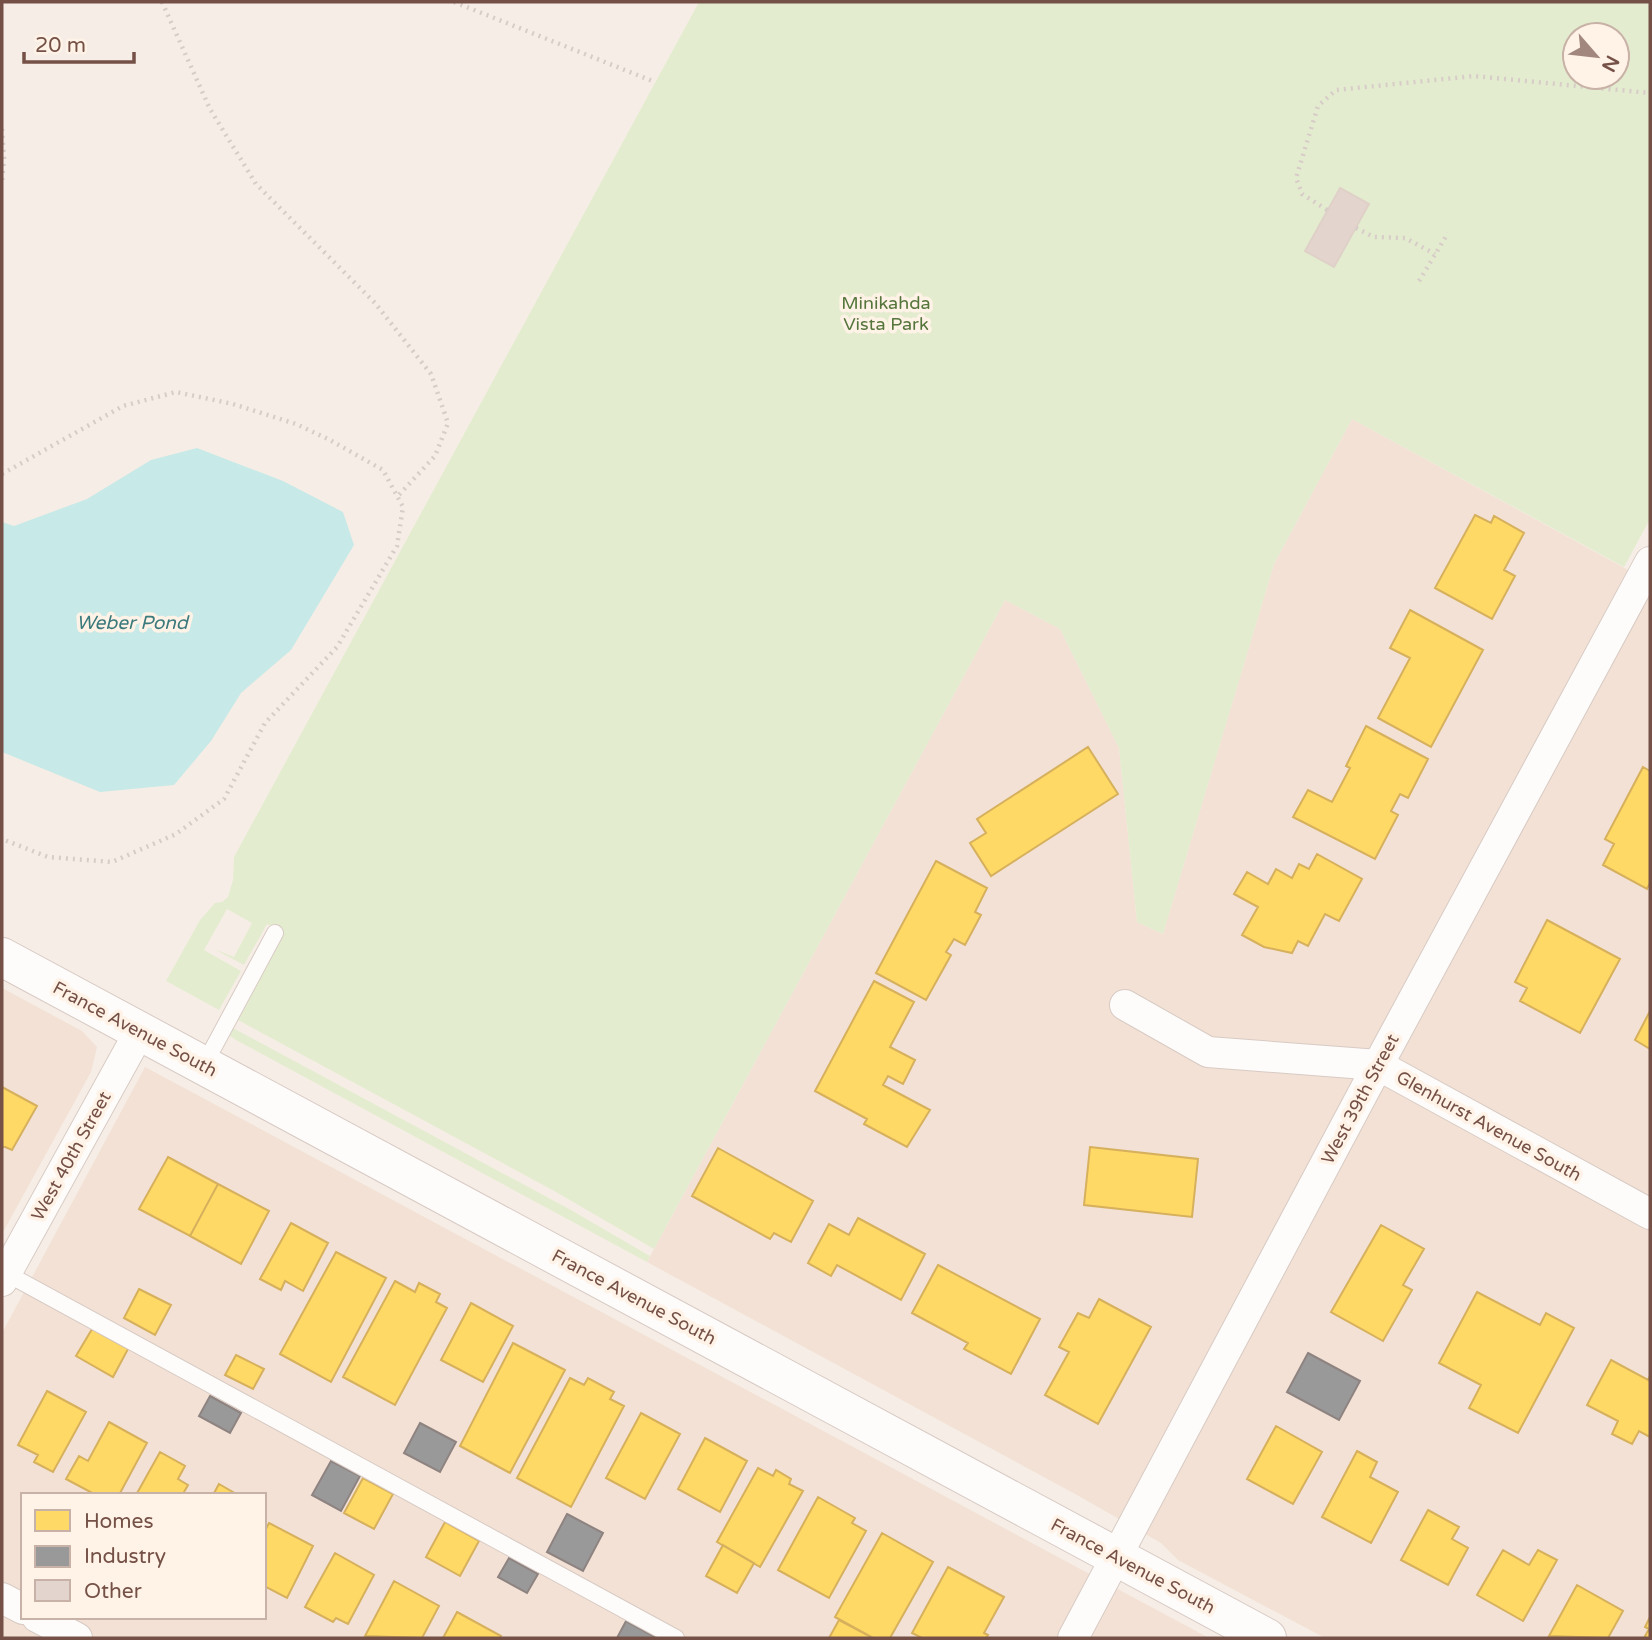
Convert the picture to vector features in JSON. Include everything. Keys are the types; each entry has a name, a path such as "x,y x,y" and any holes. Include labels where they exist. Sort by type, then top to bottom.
{"main road":[{"name":"France Avenue South","path":"2,957 1267,1638"}],"street":[{"name":"West 39th Street","path":"1073,1638 1378,1065 1648,571"},
{"name":"Glenhurst Avenue South","path":"1125,1005 1208,1052 1378,1065 1650,1214"},
{"name":"West 40th Street","path":"3,1275 140,1031"},
{"path":"2,1598 21,1608"},
{"path":"41,1619 76,1638"}],"lane":[{"path":"204,1065 275,933"},
{"path":"3,1275 676,1638"}],"path":[{"path":"162,2 209,109 256,184 375,303 431,374 448,423 435,456 397,496"},
{"path":"454,2 655,82"},
{"path":"1327,210 1302,194 1296,178 1318,106 1336,90 1474,76 1650,93"},
{"path":"2,129 2,183"},
{"path":"1356,228 1374,237 1405,238 1435,254"},
{"path":"1419,281 1448,233"},
{"path":"2,474 123,406 176,393 233,404 296,424 383,470 403,507 397,546 338,647 265,723 224,799 176,834 112,862 77,861 48,856 2,839"}],"shaded area":[{"path":"1352,419 1650,582 1650,1638 1325,1638 1178,1560 1161,1543 1077,1495 647,1262 1005,600 1060,629 1119,748 1137,922 1163,934 1274,564"},
{"path":"2,988 82,1031 97,1047 91,1072 2,1234"},
{"path":"145,1067 1209,1638 2,1638 2,1333"}],"green space":[{"name":"Minikahda Vista Park","path":"699,2 1650,2 1650,519 1624,567 1352,419 1274,564 1163,934 1137,922 1119,748 1060,629 1005,600 654,1249 556,1192 238,1020 284,933 267,924 244,965 214,949 234,957 252,923 227,909 204,950 241,971 219,1010 166,981 200,920 215,903 228,897 233,880 234,857"},
{"path":"233,1028 571,1210 650,1256 647,1262 236,1040 230,1036"}],"water":[{"name":"Weber Pond","path":"197,448 283,481 343,512 354,545 291,650 241,693 211,741 174,785 100,792 2,752 2,522 14,526 87,499 151,460"}],"building: Homes":[{"path":"1475,515 1491,523 1494,516 1524,533 1504,570 1515,576 1492,619 1435,588"},
{"path":"1410,610 1483,650 1431,747 1378,718 1410,658 1390,648"},
{"path":"1366,726 1428,759 1408,798 1400,794 1391,811 1398,815 1375,859 1293,817 1308,790 1332,802 1350,768 1346,766"},
{"path":"1088,747 1118,794 991,876 970,843 986,833 977,819"},
{"path":"1643,767 1650,771 1650,883 1647,889 1603,865 1614,844 1605,839"},
{"path":"1317,854 1362,879 1339,921 1325,914 1308,946 1298,941 1292,953 1264,947 1242,935 1258,907 1234,894 1247,872 1268,884 1276,869 1292,878 1299,864 1309,869"},
{"path":"936,861 987,888 975,912 981,915 965,945 954,939 946,952 951,955 926,1000 876,973"},
{"path":"1547,920 1620,959 1580,1033 1520,1001 1527,988 1515,982"},
{"path":"874,981 914,1002 890,1047 915,1060 903,1084 888,1076 883,1085 930,1110 907,1147 864,1124 867,1119 815,1091"},
{"path":"1650,1011 1650,1049 1635,1040"},
{"path":"2,1087 37,1106 12,1150 3,1146 2,1149"},
{"path":"1090,1147 1198,1159 1192,1217 1084,1205"},
{"path":"718,1148 813,1201 791,1242 774,1233 770,1239 692,1196"},
{"path":"168,1157 218,1184 190,1236 139,1209"},
{"path":"218,1184 269,1211 241,1264 190,1236"},
{"path":"858,1218 925,1254 901,1300 837,1265 831,1276 808,1263 829,1224 849,1235"},
{"path":"291,1223 328,1243 303,1291 285,1281 281,1290 260,1279"},
{"path":"1381,1225 1424,1249 1403,1285 1412,1290 1383,1341 1331,1312"},
{"path":"336,1252 386,1278 331,1382 280,1354"},
{"path":"938,1265 1040,1319 1011,1374 964,1349 968,1343 912,1313"},
{"path":"395,1281 415,1292 419,1283 440,1294 436,1302 447,1308 395,1405 343,1377"},
{"path":"139,1289 171,1305 155,1335 124,1318"},
{"path":"1477,1292 1540,1325 1546,1313 1574,1328 1518,1433 1469,1408 1481,1385 1439,1363"},
{"path":"1099,1299 1151,1327 1098,1424 1045,1395 1069,1352 1059,1347 1078,1313 1089,1318"},
{"path":"471,1303 513,1326 483,1382 441,1360"},
{"path":"92,1329 128,1349 113,1377 76,1356"},
{"path":"513,1343 565,1370 510,1473 460,1446"},
{"path":"236,1355 264,1369 253,1389 225,1375"},
{"path":"1611,1360 1648,1380 1650,1376 1650,1437 1639,1431 1632,1444 1612,1434 1618,1421 1587,1405"},
{"path":"570,1378 584,1385 588,1378 614,1392 610,1399 624,1406 571,1507 517,1478"},
{"path":"47,1391 86,1412 53,1472 34,1462 38,1455 18,1445"},
{"path":"641,1413 680,1434 645,1499 606,1478"},
{"path":"109,1422 147,1443 120,1493 92,1493 66,1479 79,1456 88,1461"},
{"path":"1276,1426 1322,1452 1293,1504 1247,1479"},
{"path":"705,1438 747,1461 720,1512 678,1489"},
{"path":"1357,1451 1377,1462 1370,1477 1398,1492 1371,1543 1322,1517"},
{"path":"160,1452 185,1466 178,1479 188,1485 184,1492 186,1493 137,1493"},
{"path":"758,1468 773,1476 776,1470 791,1479 789,1484 803,1491 760,1567 717,1542"},
{"path":"363,1478 393,1494 374,1529 344,1513"},
{"path":"219,1484 235,1493 214,1493"},
{"path":"818,1497 855,1518 852,1523 866,1531 829,1598 778,1570"},
{"path":"1428,1510 1459,1527 1452,1539 1468,1548 1448,1585 1401,1560"},
{"path":"445,1522 479,1541 460,1576 426,1557"},
{"path":"269,1523 313,1546 287,1598 266,1587 266,1529"},
{"path":"882,1533 933,1562 890,1638 873,1638 835,1617"},
{"path":"723,1545 754,1563 737,1593 706,1576"},
{"path":"1503,1550 1529,1565 1538,1550 1557,1560 1523,1621 1477,1595"},
{"path":"335,1553 374,1575 348,1624 336,1618 333,1622 305,1607"},
{"path":"948,1567 1004,1597 984,1633 988,1635 986,1638 922,1638 912,1633"},
{"path":"394,1581 439,1606 422,1638 365,1636"},
{"path":"1577,1585 1623,1611 1608,1638 1549,1636"},
{"path":"457,1612 501,1636 500,1638 443,1638"},
{"path":"1650,1617 1650,1638 1644,1638 1649,1629 1645,1627"},
{"path":"839,1620 873,1638 829,1638"}],"building: Industry":[{"path":"1308,1353 1360,1381 1339,1420 1287,1392"},
{"path":"210,1396 241,1413 230,1433 199,1416"},
{"path":"420,1423 456,1442 440,1472 404,1453"},
{"path":"331,1461 360,1476 341,1511 312,1495"},
{"path":"567,1514 603,1533 583,1571 547,1552"},
{"path":"509,1558 538,1574 527,1593 498,1577"},
{"path":"626,1621 655,1637 655,1638 617,1638"}],"building: Other":[{"path":"1340,188 1369,204 1334,267 1305,251"}]}
